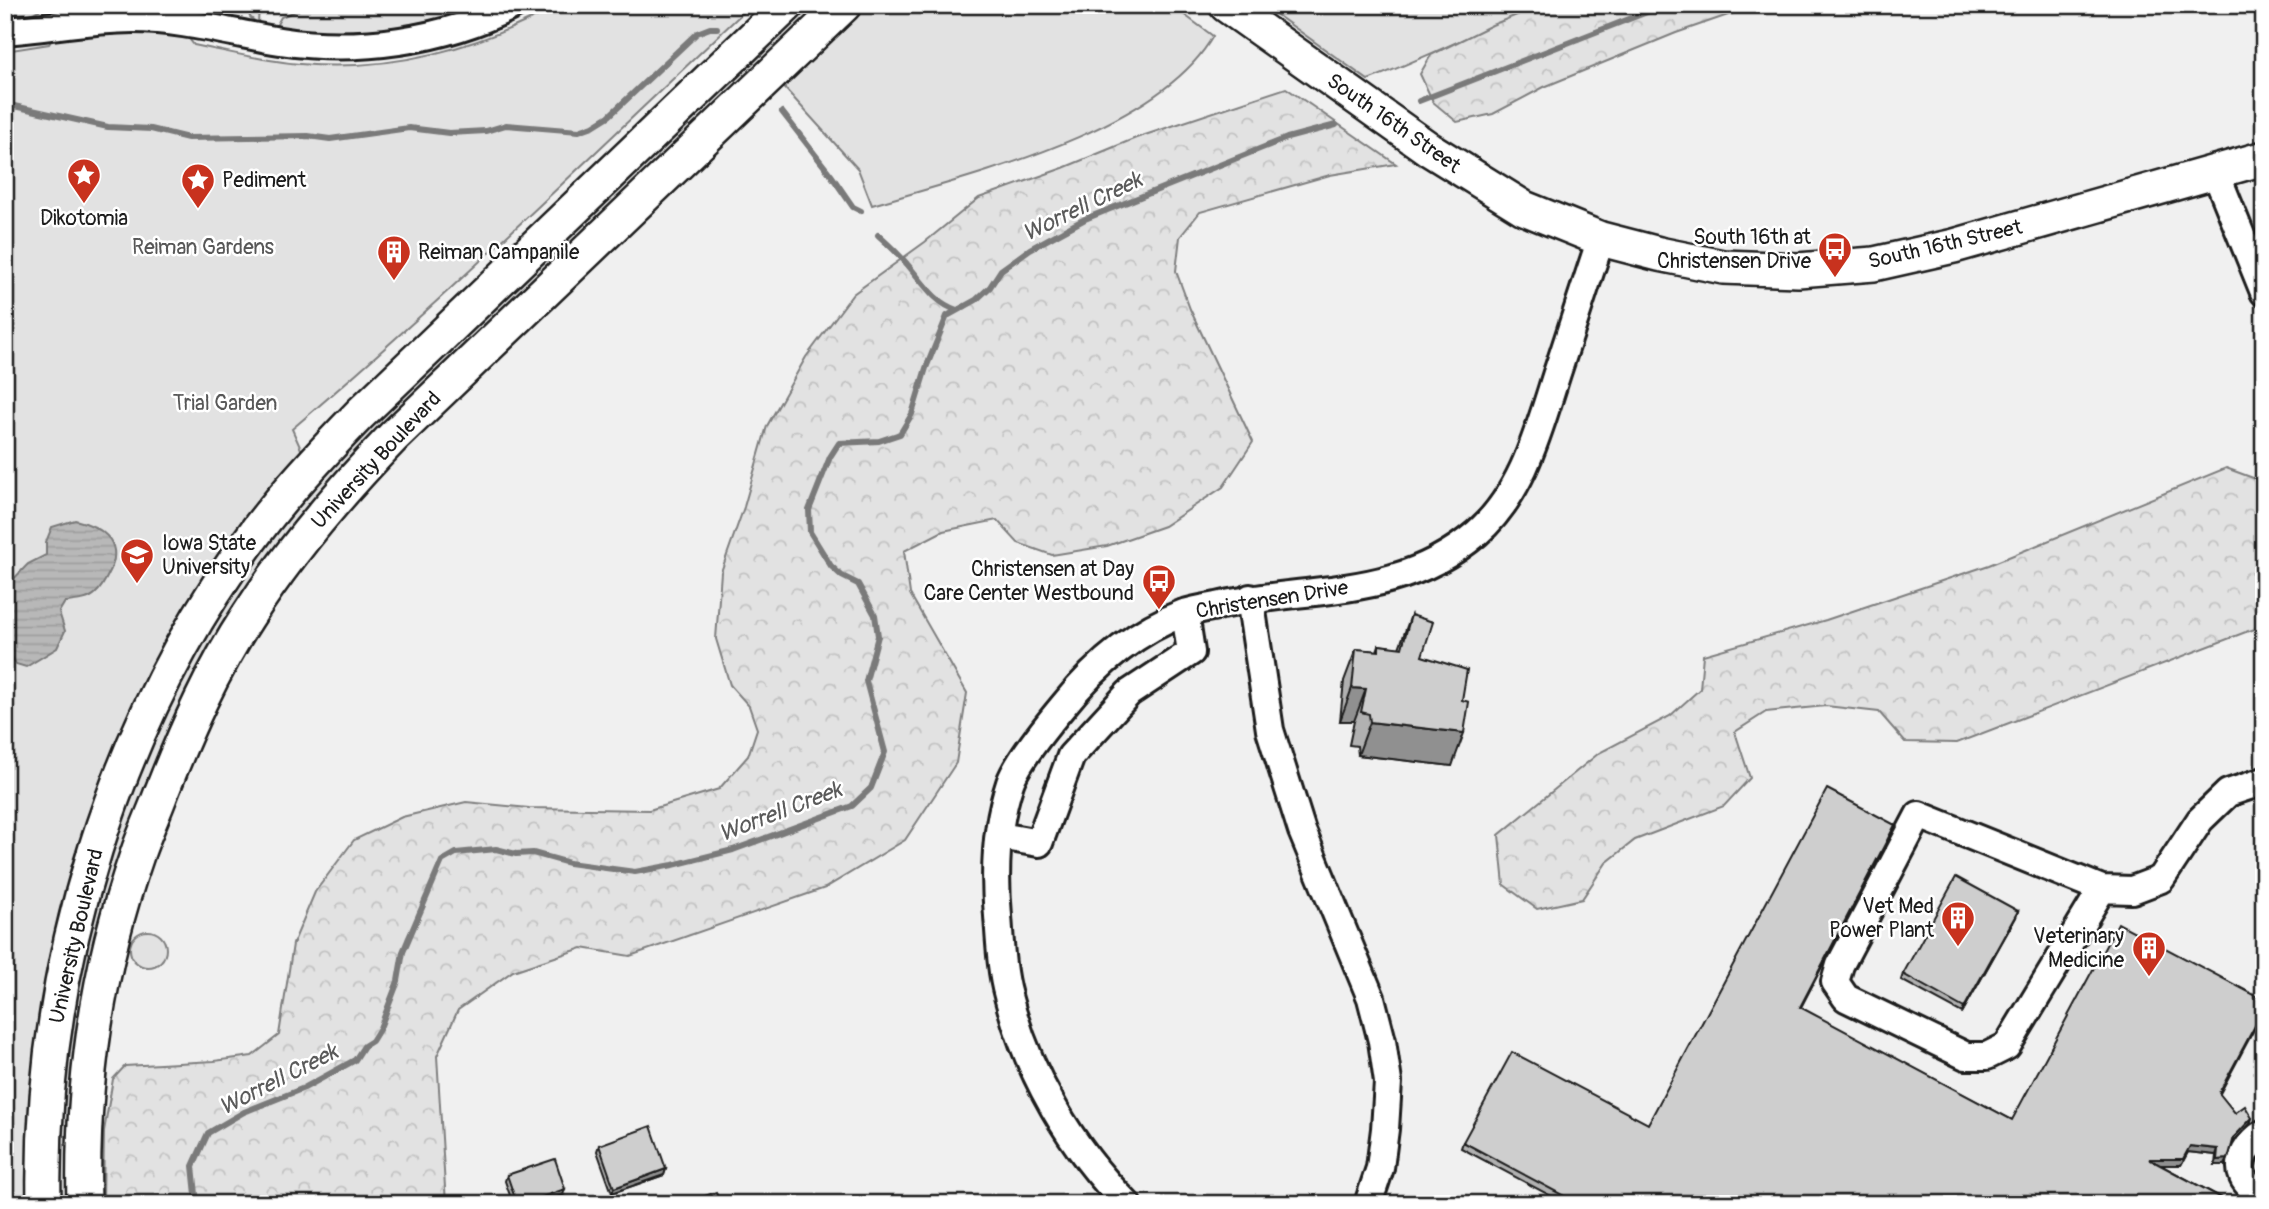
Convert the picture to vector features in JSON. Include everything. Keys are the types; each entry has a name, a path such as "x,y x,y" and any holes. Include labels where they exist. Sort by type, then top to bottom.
{"main road":[{"name":"University Boulevard","path":"44,1204 47,1093 52,1042 74,924 92,861 121,778 149,712 215,593 257,529 309,467 360,414 787,5"},
{"name":"University Boulevard","path":"85,1204 83,1156 97,1009 136,856 185,733 247,616 290,554 338,494 394,436 844,5"},
{"name":"South 16th Street","path":"1226,5 1457,168 1524,208 1601,239 1723,267 1798,270 1874,264 1954,246 2264,158"}],"street":[{"path":"5,31 132,19 176,22 306,44 369,44 457,27 514,5"},
{"path":"2215,171 2264,292"},
{"name":"Christensen Drive","path":"1127,1204 1108,1185 1074,1141 1046,1093 1008,996 995,881 1000,836 1011,781 1042,731 1074,692 1105,659 1150,630 1185,613 1250,598 1314,593 1402,576 1425,568 1459,548 1490,521 1517,481 1535,440 1601,239"},
{"path":"1250,598 1270,730 1302,831 1350,945 1374,1009 1382,1041 1388,1082 1385,1129 1380,1168 1368,1204"},
{"path":"1000,836 1039,843 1070,756 1129,693 1191,652 1185,613"},
{"path":"2102,888 2007,1046 1987,1056 1966,1056 1846,999 1835,982 1840,965 1919,815 2102,888 2132,890 2161,879 2200,820 2228,793 2264,780"},
{"path":"2264,1133 2244,1152 2241,1168 2243,1179 2254,1191 2264,1192"}],"shaded area":[{"path":"5,5 2264,5 2264,1204 5,1204"},
{"path":"75,520 101,530 107,536 114,550 111,569 103,585 93,596 65,602 59,612 65,631 57,648 26,667 16,664 5,645 5,588 28,564 46,555 46,542 52,527"}],"green space":[{"path":"5,5 46,5 32,13 5,18"},
{"path":"246,5 259,5 258,24 250,17"},
{"path":"310,5 483,5 432,20 380,29 328,32 275,28 281,17"},
{"name":"Reiman Gardens","path":"559,5 751,5 467,273 292,429 309,467 257,529 96,848 44,1204 5,1204 5,51 49,44 62,24 176,22 194,45 287,63 334,66 368,64 434,54 466,45"},
{"path":"801,5 827,5 574,245 196,679 153,767 125,843 72,1204 55,1204 62,1047 109,839 203,632 314,477"},
{"path":"864,5 1171,5 1213,36 1187,69 1151,98 1108,123 1009,164 872,205 858,169 780,83"},
{"path":"1263,5 1542,5 1368,80"},
{"path":"1542,5 1757,5 1676,33 1544,87 1493,114 1457,122 1433,102 1420,74 1431,55 1492,25"},
{"path":"1286,88 1396,164 1330,175 1200,212 1180,237 1176,271 1190,309 1253,442 1223,487 1164,526 1107,546 1052,555 1018,543 997,520 943,531 904,551 910,594 967,693 956,763 905,840 825,888 630,956 582,948 513,971 458,1010 437,1056 446,1204 103,1204 104,1131 113,1079 125,1066 252,1056 279,1035 293,944 315,892 354,840 402,817 466,802 529,808 649,810 719,789 748,756 757,729 749,706 730,685 716,639 721,572 744,507 767,426 806,357 853,294 925,242 979,198 1136,138"},
{"path":"2226,468 2264,482 2264,625 1957,743 1905,742 1879,712 1826,706 1766,712 1735,732 1750,778 1724,806 1635,840 1606,863 1582,899 1537,909 1504,885 1499,835 1599,753 1670,716 1700,689 1703,655 1826,620 1989,565"},
{"path":"148,931 161,936 166,949 161,962 148,967 135,962 130,949 135,936"}],"building":[{"path":"5,237 9,237 8,274 5,274"},
{"path":"1411,615 1433,622 1422,656 1467,670 1462,700 1469,702 1464,733 1370,722 1369,714 1361,712 1366,689 1352,688 1356,649 1379,651 1379,645 1402,648"},
{"name":"Veterinary Medicine","path":"1827,789 1895,825 1800,1007 2012,1120 2118,923 2264,1000 2264,1009 2219,1093 2235,1113 2245,1106 2252,1118 2234,1137 2228,1159 2217,1160 2218,1149 2190,1146 2183,1159 2149,1159 2233,1204 1579,1204 1463,1142 1512,1052 1648,1124"},
{"name":"Vet Med Power Plant","path":"1956,877 2018,911 1964,1008 1903,974"},
{"path":"651,1126 666,1169 614,1188 599,1145"},
{"path":"555,1159 565,1189 517,1204 507,1175"},
{"path":"716,1192 720,1204 683,1204"}],"waterway":[{"name":"Worrell Creek","path":"1419,101 1665,5"},
{"path":"5,104 108,127 151,129 188,138 308,136 330,139 409,128 449,133 486,131 506,125 579,131 609,116 697,33 717,28"},
{"path":"782,112 853,207 861,211"},
{"name":"Worrell Creek","path":"197,1204 193,1166 208,1133 244,1112 304,1088 355,1060 364,1046 372,1041 380,1028 398,981 403,952 442,861 456,853 496,849 635,872 733,850 852,806 871,788 885,752 866,681 878,636 875,615 858,584 842,576 831,566 810,532 809,510 830,457 839,443 879,441 900,434 912,414 926,368 947,316 976,300 990,287 1001,270 1030,249 1085,219 1287,138 1336,125"},
{"path":"878,235 935,297 957,310"}],"place":[{"name":"Dikotomia","path":"84,205"},
{"name":"Pediment","path":"198,210"},
{"name":"South 16th at Christensen Drive","path":"1835,279"},
{"name":"Reiman Campanile","path":"394,282"},
{"name":"Iowa State University","path":"137,585"},
{"name":"Christensen at Day Care Center Westbound","path":"1159,611"},
{"name":"Vet Med Power Plant","path":"1958,948"},
{"name":"Veterinary Medicine","path":"2149,978"}],"park label":[{"name":"Trial Garden","path":"225,403"}]}
